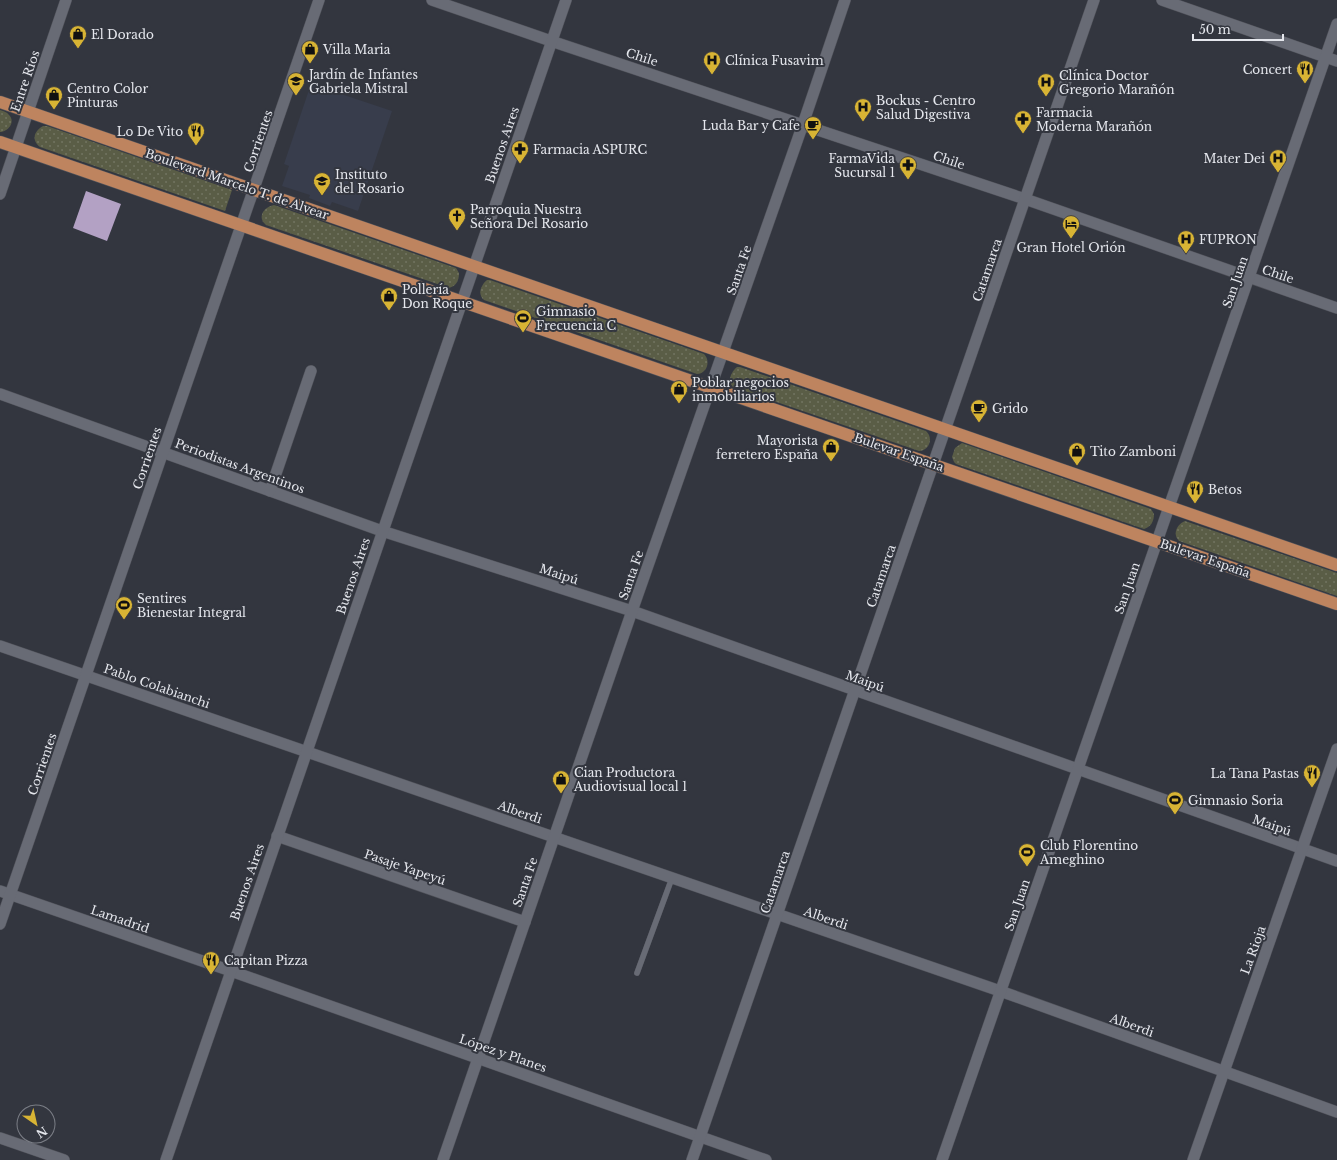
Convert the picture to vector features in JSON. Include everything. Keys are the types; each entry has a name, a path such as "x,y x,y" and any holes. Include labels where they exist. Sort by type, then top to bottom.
{"main road":[{"name":"Boulevard Marcelo T. de Alvear","path":"0,102 473,265"},
{"path":"0,142 242,224 461,301"},
{"path":"473,265 1170,508 1337,564"},
{"name":"Bulevar España","path":"461,301 1337,604"}],"street":[{"name":"Entre Ríos","path":"0,194 66,0"},
{"name":"Corrientes","path":"0,924 5,893 86,676 319,0"},
{"name":"Chile","path":"432,0 1024,199 1337,308"},
{"name":"Buenos Aires","path":"166,1160 473,265 566,0"},
{"name":"Santa Fe","path":"443,1160 845,0"},
{"name":"Catamarca","path":"692,1160 1094,0"},
{"path":"1162,0 1337,61"},
{"name":"San Juan","path":"942,1160 1250,278 1337,24"},
{"path":"270,491 311,372"},
{"name":"Periodistas Argentinos","path":"0,394 382,531"},
{"name":"Maipú","path":"382,531 632,611 1337,862"},
{"name":"Pablo Colabianchi","path":"0,646 306,751"},
{"name":"La Rioja","path":"1193,1160 1337,749"},
{"name":"Alberdi","path":"306,751 1000,991 1337,1112"},
{"name":"Pasaje Yapeyú","path":"277,836 525,922"},
{"name":"Lamadrid","path":"5,893 231,971"},
{"name":"López y Planes","path":"231,971 766,1160"},
{"path":"0,1138 64,1160"}],"lane":[{"path":"637,973 672,878"}],"shaded area":[{"path":"311,84 392,111 358,211 332,202 330,206 309,198 310,195 282,186 289,166 284,164"}],"green space":[{"path":"0,110 8,114 12,121 10,126 3,132 0,132"},
{"path":"43,126 47,126 232,190 225,211 40,147 35,141 35,136 37,130"},
{"path":"274,205 456,268 459,273 458,281 454,286 449,288 266,225 262,219 262,213 270,206"},
{"path":"487,280 704,354 707,360 707,367 703,372 697,374 484,300 480,292 483,284"},
{"path":"737,367 926,431 930,437 928,447 919,451 733,387 730,382 730,377"},
{"path":"962,443 1151,509 1154,514 1153,521 1149,527 1144,529 956,464 952,457 955,448"},
{"path":"1185,521 1337,573 1337,596 1179,541 1176,535 1176,530 1182,522"}],"building":[{"path":"86,191 121,204 107,241 73,228"}],"place":[{"name":"El Dorado","path":"78,49"},
{"name":"Villa Maria","path":"310,64"},
{"name":"Clínica Fusavim","path":"712,75"},
{"name":"Concert","path":"1305,84"},
{"name":"Jardín de Infantes Gabriela Mistral","path":"296,96"},
{"name":"Clínica Doctor Gregorio Marañón","path":"1046,97"},
{"name":"Centro Color Pinturas","path":"54,110"},
{"name":"Bockus - Centro Salud Digestiva","path":"863,122"},
{"name":"Farmacia Moderna Marañón","path":"1023,134"},
{"name":"Luda Bar y Cafe","path":"813,140"},
{"name":"Lo De Vito","path":"196,146"},
{"name":"Farmacia ASPURC","path":"520,164"},
{"name":"Mater Dei","path":"1278,173"},
{"name":"FarmaVida Sucursal 1","path":"908,180"},
{"name":"Instituto del Rosario","path":"322,196"},
{"name":"Parroquia Nuestra Señora Del Rosario","path":"457,231"},
{"name":"Gran Hotel Orión","path":"1071,239"},
{"name":"FUPRON","path":"1186,254"},
{"name":"Pollería Don Roque","path":"389,311"},
{"name":"Gimnasio Frecuencia C","path":"523,333"},
{"name":"Poblar negocios inmobiliarios","path":"679,404"},
{"name":"Grido","path":"979,423"},
{"name":"Mayorista ferretero España","path":"831,462"},
{"name":"Tito Zamboni","path":"1077,466"},
{"name":"Betos","path":"1195,504"},
{"name":"Sentires Bienestar Integral","path":"124,620"},
{"name":"La Tana Pastas","path":"1312,788"},
{"name":"Cian Productora Audiovisual local 1","path":"561,794"},
{"name":"Gimnasio Soria","path":"1175,815"},
{"name":"Club Florentino Ameghino","path":"1027,867"},
{"name":"Capitan Pizza","path":"211,975"}]}
